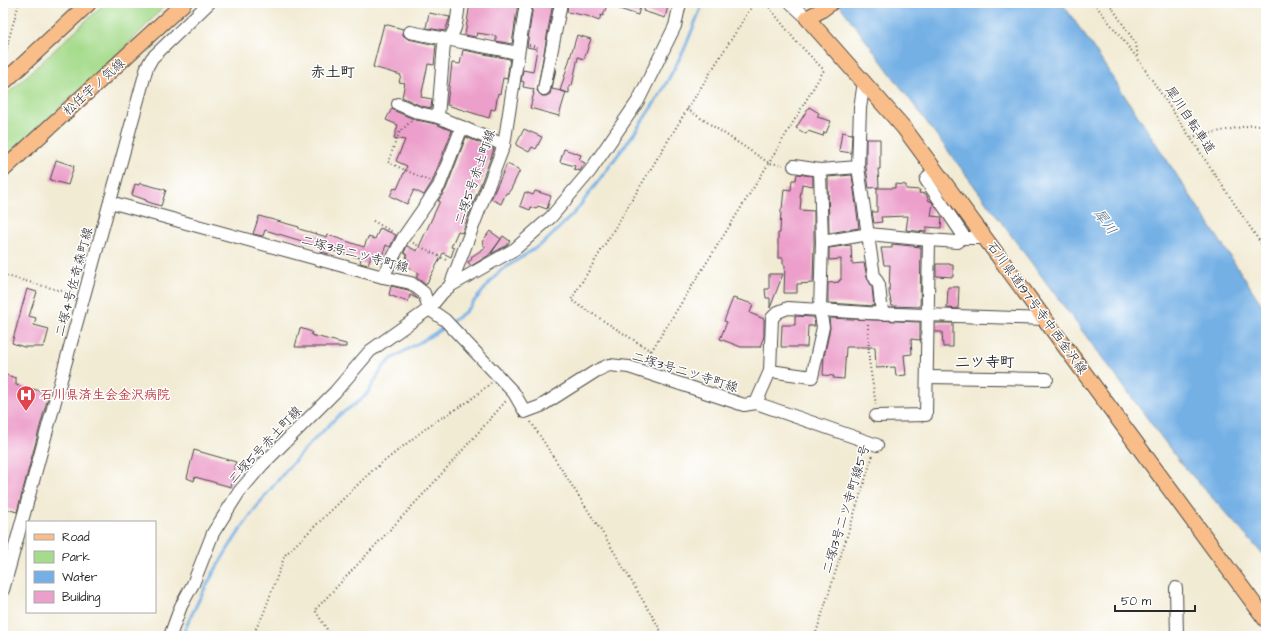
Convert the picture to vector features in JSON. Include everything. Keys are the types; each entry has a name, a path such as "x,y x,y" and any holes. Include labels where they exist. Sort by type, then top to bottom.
{"main road":[{"path":"3,83 89,3"},
{"name":"松任宇ノ気線","path":"3,170 184,3"},
{"path":"807,18 826,7"},
{"name":"石川県道197号寺中西金沢線","path":"807,18 904,128 1266,620"}],"street":[{"name":"二塚4号佐奇森町線","path":"3,590 147,67 152,58 208,3"},
{"path":"438,117 444,44 449,40 454,32 459,3"},
{"name":"二塚5号赤土町線","path":"170,636 181,606 193,584 214,533 239,492 262,465 335,392 370,351 429,308 450,286 504,145 526,3"},
{"path":"544,89 561,3"},
{"path":"450,286 515,249 551,216 590,171 638,101 675,26 680,3"},
{"path":"790,3 807,18"},
{"path":"410,32 449,40 519,48"},
{"path":"139,46 147,67"},
{"path":"864,82 860,108 858,167 874,276 879,285 882,314"},
{"path":"398,104 419,113 438,117 504,145"},
{"path":"383,277 402,238 439,186 462,127"},
{"path":"794,166 820,170 858,167"},
{"path":"770,371 812,377 823,327 820,309 822,242 820,170"},
{"name":"二塚3号二ツ寺町線","path":"110,202 383,277 411,283 424,293 429,308 445,320 514,393 525,412 541,406 596,371 609,366 629,367 744,405 756,403 877,445"},
{"path":"822,242 869,234 958,242"},
{"path":"876,416 926,415 929,240"},
{"path":"756,403 770,371 772,318 778,312 788,308 928,316 1045,319"},
{"path":"927,377 1047,379"},
{"path":"1176,588 1177,636"}],"path":[{"path":"3,69 9,38 19,3"},
{"path":"651,351 571,300 687,109 754,3"},
{"path":"639,371 769,163 824,70 794,39 766,3"},
{"name":"犀川自転車道","path":"1094,3 1138,58 1266,251"},
{"path":"1109,3 1136,44 1138,58"},
{"path":"519,48 551,51"},
{"path":"687,109 769,163 794,166"},
{"path":"419,113 399,133 388,162 439,186"},
{"path":"1191,137 1247,126 1266,124"},
{"path":"372,222 458,267"},
{"path":"3,275 84,296"},
{"path":"868,313 869,360 876,400 876,416"},
{"path":"252,636 263,615 285,555 372,471 430,425 469,401 499,377"},
{"path":"331,636 315,610 430,487 514,393"},
{"path":"525,412 608,540 664,636"},
{"name":"二塚13号二ツ寺町線5号","path":"815,636 877,445"}],"green space":[{"path":"105,3 167,3 123,50 3,159 3,98"}],"water":[{"name":"犀川","path":"838,3 1062,3 1088,40 1266,311 1266,558 1180,462"}],"building":[{"path":"470,3 518,3 512,44 496,41 496,36 477,33 476,37 465,35"},
{"path":"540,3 553,3 537,91 542,96 550,94 556,68 552,89 566,92 559,116 530,108 534,89 523,87 524,82 521,81 523,70 533,72 537,49 527,47 533,5 540,6"},
{"path":"568,3 641,3 638,15 607,5 603,16 601,15 599,21 587,16 567,12"},
{"path":"645,3 669,3 665,18 643,11"},
{"path":"429,13 450,17 445,31 426,28"},
{"path":"384,24 403,29 403,35 408,39 436,45 434,65 428,64 421,97 432,99 431,108 421,106 402,97 405,83 399,82 401,75 373,67"},
{"path":"577,35 591,39 584,59 578,57 572,86 569,86 569,93 560,91"},
{"path":"463,50 510,59 507,79 503,78 500,94 498,93 495,110 491,109 489,118 447,105 452,63 460,64"},
{"path":"809,107 819,113 817,117 831,121 826,133 824,132 823,136 808,131 806,134 796,128"},
{"path":"392,108 395,111 416,120 436,124 452,131 432,182 424,195 414,190 407,204 390,196 394,188 397,189 407,166 396,161 405,140 394,138 398,125 386,120"},
{"path":"524,129 542,137 536,149 532,147 529,152 516,145"},
{"path":"842,132 852,134 851,153 839,151"},
{"path":"466,137 494,149 462,233 458,231 451,247 454,248 451,257 443,253 426,285 416,277 419,273 405,265 409,260 406,258 407,255 404,253 407,246 417,251 440,201 438,201 446,189"},
{"path":"866,139 880,139 880,169 878,169 879,187 869,188 866,167"},
{"path":"564,149 581,155 579,160 585,163 580,171 574,169 575,166 560,162"},
{"path":"56,160 74,166 68,185 50,180"},
{"path":"507,164 520,170 511,189 508,193 506,193 501,204 491,199"},
{"path":"797,174 813,176 813,186 802,184 800,210 814,211 813,283 797,284 797,293 784,293 785,265 783,264 783,258 778,258 778,233 780,233 784,189 791,190 792,180 796,180"},
{"path":"852,175 859,228 829,233 828,177"},
{"path":"140,183 166,190 161,206 132,195 135,184 139,185"},
{"path":"895,184 906,185 906,189 920,190 919,193 926,194 929,201 933,203 931,216 942,217 941,228 926,227 926,232 906,230 908,216 881,217 882,222 874,223 872,212 877,212 877,188 895,188"},
{"path":"535,191 551,196 547,209 538,206 536,209 531,207 530,210 520,206 525,192 533,195"},
{"path":"259,216 299,227 299,229 327,237 328,235 364,247 368,237 375,239 380,228 396,235 390,247 386,245 381,259 371,255 368,265 360,263 361,258 330,250 329,254 321,252 322,247 265,230 263,236 253,234"},
{"path":"490,231 501,239 489,255 471,266 468,262 472,259 471,257 486,247 482,244 484,243 482,242"},
{"path":"503,236 510,241 507,245 491,254"},
{"path":"892,244 921,247 920,307 892,306 889,293 890,265 884,265 881,248 892,248"},
{"path":"851,245 852,264 864,263 867,277 872,287 874,306 828,303 828,283 839,282 839,280 841,280 841,259 829,260 829,248"},
{"path":"936,264 953,265 953,277 936,276"},
{"path":"769,274 783,274 770,308 770,298 766,298 765,289 769,289"},
{"path":"391,286 408,290 418,299 410,295 408,302 389,295"},
{"path":"948,287 959,287 958,309 947,308"},
{"path":"27,289 37,292 29,316 36,318 34,325 49,329 43,347 24,347 12,343"},
{"path":"733,298 753,304 750,313 764,319 764,336 760,347 741,347 720,339 727,322 724,321"},
{"path":"795,316 814,317 815,326 808,326 807,347 781,347 782,325 795,325"},
{"path":"829,318 920,322 920,340 911,339 912,354 904,355 906,375 896,376 895,367 876,368 875,347 846,347 844,379 823,375 824,357 830,328"},
{"path":"935,323 953,323 953,347 943,347 942,332 935,332"},
{"path":"300,328 312,332 311,335 346,344 346,347 295,347"},
{"path":"3,374 16,378 16,385 49,393 17,512 3,508"},
{"path":"194,450 236,462 231,487 195,477 194,481 187,478"}],"waterway":[{"path":"450,323 465,312 499,272 546,241 576,211 635,132 661,93 684,50 703,3"},
{"path":"182,636 196,606 229,548 247,520 288,468 334,420 365,396 385,364 446,326"}],"place":[{"name":"石川県済生会金沢病院","path":"26,412"}],"district":[{"name":"赤土町","path":"333,72"},
{"name":"二ツ寺町","path":"985,362"}]}
